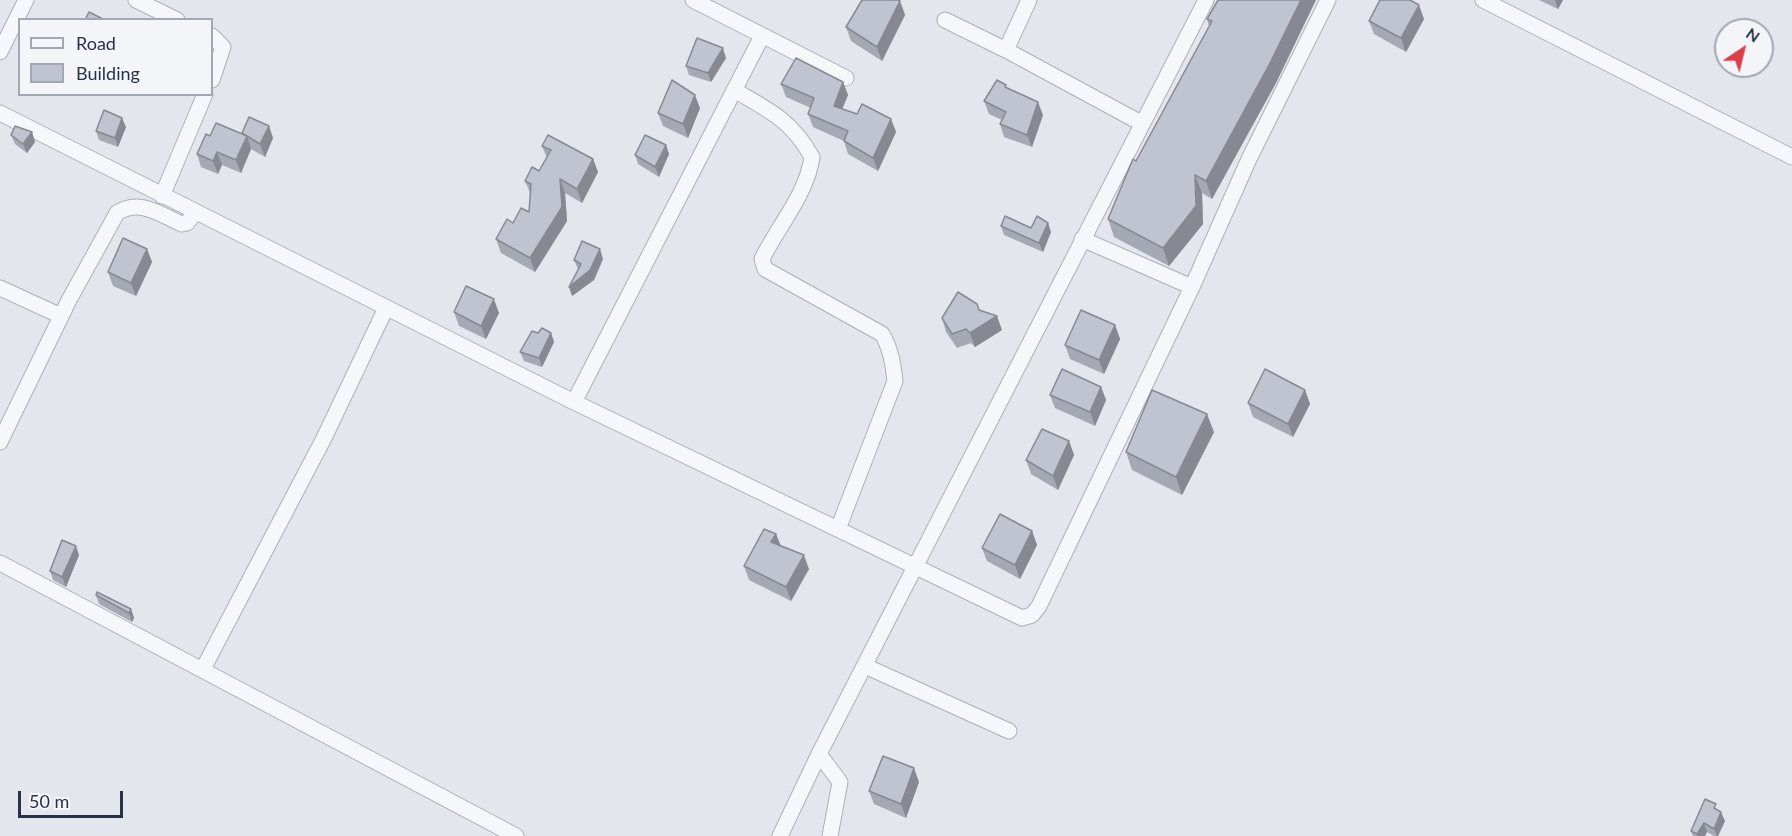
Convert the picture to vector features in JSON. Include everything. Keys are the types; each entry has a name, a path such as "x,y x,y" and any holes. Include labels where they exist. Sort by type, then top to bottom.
{"street":[{"path":"0,52 26,0"},
{"path":"136,0 173,18"},
{"path":"693,0 846,78"},
{"path":"1006,50 1029,0"},
{"path":"780,836 819,754 1206,0"},
{"path":"0,113 574,402 1022,618 1032,615 1039,606 1192,287 1249,159 1328,0"},
{"path":"1484,0 1792,157"},
{"path":"945,20 1006,50 1141,123"},
{"path":"574,402 762,36"},
{"path":"213,37 223,47 213,77"},
{"path":"734,90 774,112 791,126 812,157 803,187 762,259 765,269 882,334 888,344 893,363 895,381 838,529"},
{"path":"162,196 204,96"},
{"path":"0,442 61,316 117,213 128,207 149,208 182,224 187,223 195,213"},
{"path":"1082,239 1192,287"},
{"path":"0,288 61,316"},
{"path":"202,669 324,438 386,308"},
{"path":"0,563 516,836"},
{"path":"865,666 1009,731"},
{"path":"819,754 840,782 830,836"}],"building":[{"path":"862,0 900,1 877,47 846,27"},
{"path":"1218,0 1301,0 1270,63 1206,181 1195,175 1196,206 1163,248 1108,219 1133,159 1136,161 1212,21 1207,19"},
{"path":"1380,0 1410,0 1419,5 1401,38 1369,21"},
{"path":"89,12 101,18 86,18"},
{"path":"697,38 723,48 708,73 686,66"},
{"path":"796,58 843,82 834,106 857,114 862,104 891,119 873,158 844,141 848,131 808,114 814,98 781,84"},
{"path":"672,80 695,95 683,124 658,113"},
{"path":"997,80 1006,85 1005,87 1038,102 1027,135 1000,124 1006,112 984,101"},
{"path":"104,110 122,118 115,138 96,131"},
{"path":"249,117 269,126 260,144 242,133"},
{"path":"216,123 247,136 236,160 217,152 213,161 197,154 206,134 210,136"},
{"path":"15,126 32,132 23,144 11,135"},
{"path":"548,135 593,159 577,189 560,179 562,207 530,258 496,239 507,219 513,223 521,208 529,212 531,184 525,181 532,167 539,171 551,150 542,146"},
{"path":"645,135 666,145 655,167 635,155"},
{"path":"1005,216 1031,228 1037,216 1048,223 1039,243 1001,226"},
{"path":"123,238 147,249 131,283 108,272"},
{"path":"582,241 600,249 590,270 569,287 581,264 574,260"},
{"path":"466,286 494,299 481,326 454,312"},
{"path":"958,292 977,304 979,310 997,316 970,333 966,329 952,334 942,318"},
{"path":"1081,310 1115,325 1099,360 1065,345"},
{"path":"542,328 551,333 539,358 520,352 532,331 538,333"},
{"path":"1062,369 1101,387 1090,412 1050,395"},
{"path":"1265,369 1305,390 1288,424 1248,403"},
{"path":"1152,390 1207,414 1176,477 1126,452"},
{"path":"1042,429 1069,441 1053,476 1026,460"},
{"path":"1000,514 1032,531 1015,565 982,548"},
{"path":"764,529 776,534 771,542 804,555 786,587 744,566"},
{"path":"62,540 76,546 62,577 50,571"},
{"path":"97,592 131,609 129,613 96,595"},
{"path":"883,756 914,768 901,804 869,791"},
{"path":"1705,799 1716,804 1714,808 1721,812 1714,829 1704,823 1697,834 1691,831"}]}
